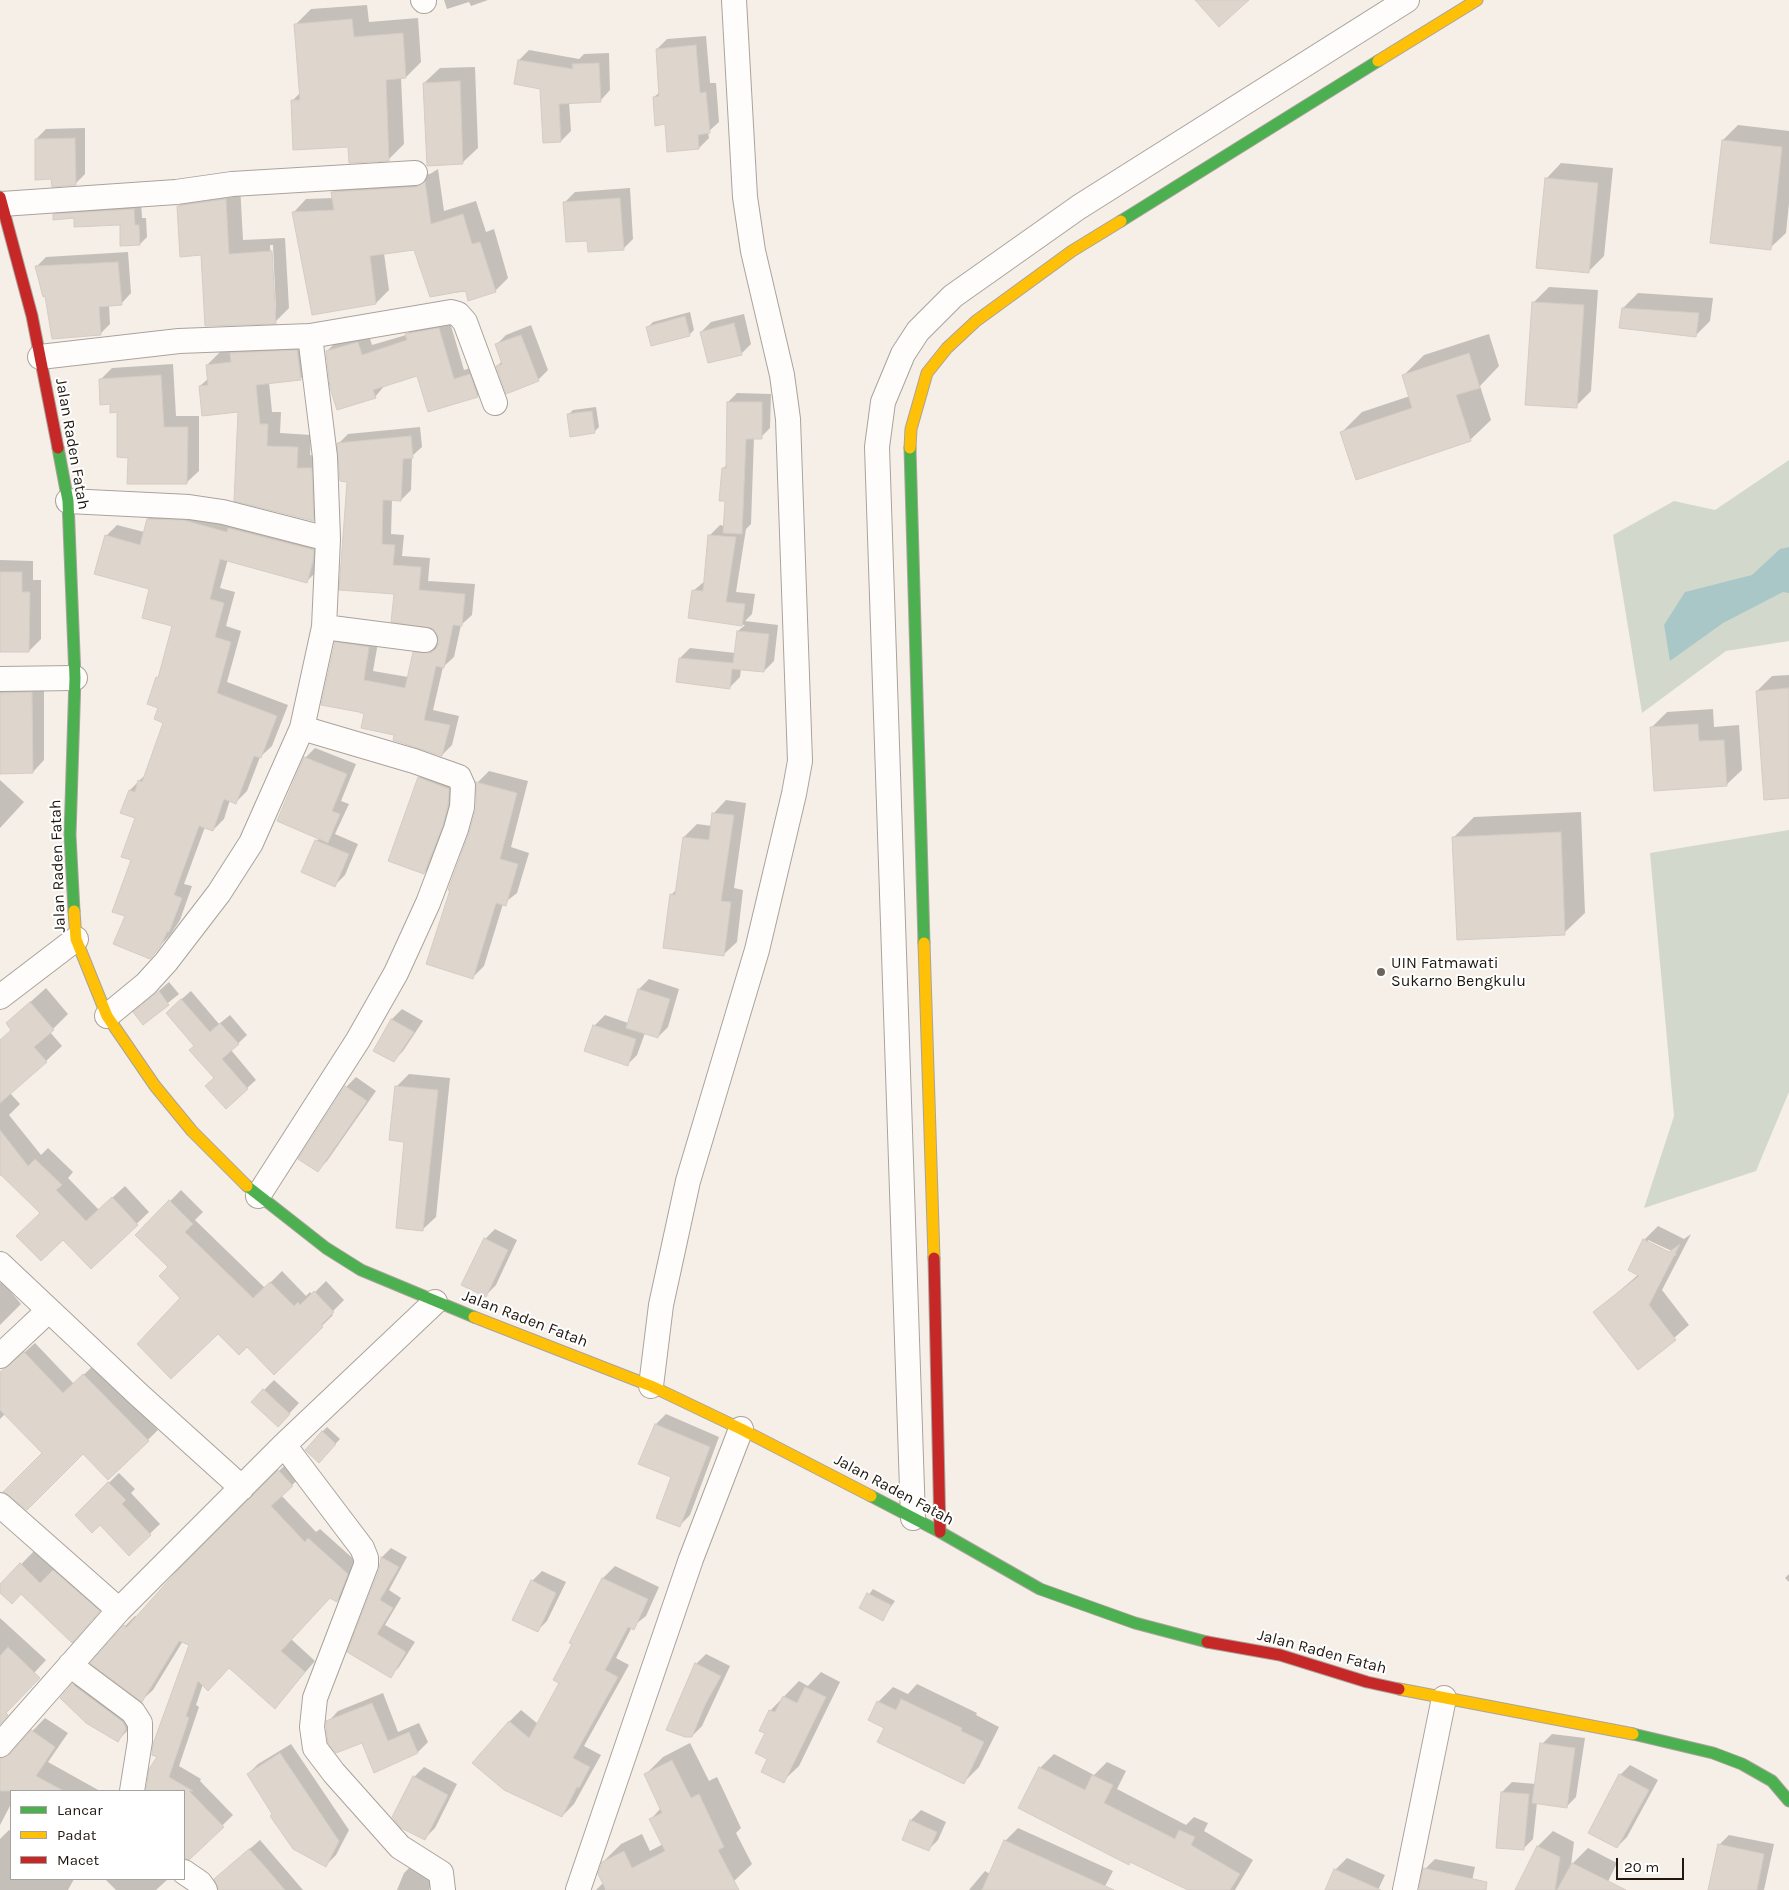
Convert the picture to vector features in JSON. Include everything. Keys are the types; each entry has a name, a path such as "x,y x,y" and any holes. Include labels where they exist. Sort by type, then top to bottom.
{"main road":[{"path":"940,1532 909,464 911,429 918,399 927,373 947,348 976,321 1072,251 1477,0"},
{"name":"Jalan Raden Fatah","path":"1,201 32,316 68,501 75,678 70,835 76,938 88,973 107,1016 155,1086 181,1117 258,1196 326,1248 361,1270 435,1302 651,1386 741,1429 940,1532 1040,1588 1135,1623 1197,1640 1280,1655 1367,1682 1621,1731 1713,1753 1742,1764 1772,1780 1789,1801"}],"street":[{"path":"651,1386 662,1306 688,1181 756,950 794,794 800,761 788,419 782,375 753,251 745,197 734,0"},
{"path":"913,1518 877,447 882,402 902,354 918,331 953,296 1079,207 1407,0"},
{"path":"1,201 176,192 232,184 415,173"},
{"path":"40,357 179,341 310,336 452,312 458,314 465,322 495,403"},
{"path":"107,1016 146,984 166,962 219,893 251,843 302,728 324,628 328,539 324,448 310,336"},
{"path":"68,501 189,507 223,512 328,539"},
{"path":"324,628 425,640"},
{"path":"0,679 75,678"},
{"path":"258,1196 358,1040 396,974 428,903 456,829 462,807 463,786 459,777 414,761 302,728"},
{"path":"0,997 76,938"},
{"path":"0,1264 48,1311 242,1488"},
{"path":"0,1745 119,1610 284,1445 435,1302"},
{"path":"0,1356 48,1311"},
{"path":"909,1385 937,1386"},
{"path":"578,1890 691,1559 741,1429"},
{"path":"284,1445 362,1548 366,1558 366,1565 315,1698 312,1727 315,1748 334,1773 400,1847 441,1873 443,1890"},
{"path":"0,1504 119,1610"},
{"path":"70,1665 133,1712 140,1723 140,1741 132,1790"},
{"path":"1405,1890 1444,1698"},
{"path":"185,1873 200,1883 205,1890"}],"shaded area":[{"path":"1789,460 1789,641 1726,651 1642,713 1613,535 1674,501 1715,510"},
{"path":"1789,830 1789,1092 1756,1171 1644,1208 1674,1116 1650,853"}],"water":[{"path":"1789,547 1789,593 1783,592 1723,623 1670,661 1664,625 1685,592 1752,575 1780,549"}],"building":[{"path":"1195,0 1249,0 1219,27"},
{"path":"352,19 354,37 403,33 406,78 386,80 389,161 349,163 348,147 293,150 291,100 300,100 294,24"},
{"path":"696,45 700,93 706,92 710,133 698,135 699,149 667,152 665,124 655,126 653,97 659,96 656,49"},
{"path":"518,60 573,69 572,64 599,63 601,102 559,104 561,142 543,143 540,89 514,84"},
{"path":"460,81 463,164 427,166 423,83"},
{"path":"75,138 76,185 52,187 51,179 35,180 35,139"},
{"path":"1722,140 1782,147 1771,250 1710,243"},
{"path":"1545,178 1598,183 1589,273 1536,268"},
{"path":"425,181 431,224 463,214 472,244 480,242 496,292 468,301 466,292 463,291 430,297 414,250 370,256 376,304 312,315 292,212 334,210 331,192 416,187"},
{"path":"620,198 624,250 588,252 587,241 566,242 563,202"},
{"path":"226,199 229,254 272,251 276,324 205,326 201,255 180,257 177,206"},
{"path":"134,209 135,225 139,225 140,245 120,246 120,225 74,227 74,218 53,220 53,214"},
{"path":"118,262 122,305 99,307 101,335 52,339 45,296 43,297 35,266"},
{"path":"1532,302 1584,305 1577,408 1525,405"},
{"path":"1622,308 1699,313 1696,337 1619,328"},
{"path":"685,316 690,336 651,346 646,327"},
{"path":"734,323 742,355 708,363 700,332"},
{"path":"439,328 454,379 470,374 478,397 428,412 417,376 373,390 376,398 337,410 330,388 326,351 358,342 362,355 407,340 405,334"},
{"path":"521,335 539,381 506,394 496,366 502,364 495,344"},
{"path":"297,350 301,380 256,385 260,424 268,424 267,446 298,447 297,468 312,468 314,521 234,501 238,412 202,416 199,386 208,385 206,365 231,362 230,353"},
{"path":"1469,353 1480,388 1456,395 1471,441 1356,480 1340,432 1412,408 1402,375"},
{"path":"161,375 164,427 188,427 187,484 127,484 128,458 117,457 117,412 110,413 110,404 100,405 99,379"},
{"path":"727,402 762,402 762,439 746,439 742,534 723,533 725,501 719,501 722,468 726,468"},
{"path":"592,411 595,433 570,437 567,414"},
{"path":"411,436 413,458 403,459 401,501 383,500 382,544 395,545 393,565 421,567 419,590 465,594 462,626 453,625 444,668 436,666 424,720 450,725 442,756 393,740 394,735 361,728 364,714 321,705 335,642 369,647 364,680 405,688 413,652 430,653 436,649 439,642 437,634 433,629 391,622 394,594 339,590 347,482 340,481 337,443"},
{"path":"147,519 183,520 227,532 228,528 314,550 307,583 220,559 210,599 224,603 215,637 231,642 217,693 277,716 261,758 254,756 236,804 224,799 213,831 199,826 174,895 182,898 169,932 167,932 160,947 150,959 113,944 125,916 112,912 131,860 121,857 135,818 120,813 129,790 135,792 138,780 142,782 163,723 154,719 158,708 147,704 156,677 158,678 172,626 142,618 149,589 94,574 105,535 140,545"},
{"path":"708,535 736,537 726,602 745,604 742,626 688,618 692,590 703,591"},
{"path":"0,572 22,572 22,592 30,592 29,652 0,652"},
{"path":"737,631 769,634 764,672 732,669 730,689 676,682 679,658 733,663"},
{"path":"1789,688 1789,798 1764,800 1756,691"},
{"path":"32,692 33,773 0,774 0,693"},
{"path":"1698,724 1699,741 1724,740 1727,786 1654,791 1650,727"},
{"path":"304,757 347,774 332,811 340,814 328,843 277,821"},
{"path":"418,777 449,789 448,805 443,825 424,874 388,861"},
{"path":"476,782 517,793 500,859 518,864 506,906 496,903 473,979 426,964 450,890 448,890 476,808"},
{"path":"712,813 734,815 721,901 731,902 724,956 663,948 670,894 675,895 683,837 709,840"},
{"path":"1561,832 1565,935 1457,940 1452,837"},
{"path":"315,840 349,854 335,887 301,872"},
{"path":"638,989 670,999 658,1038 626,1028"},
{"path":"159,991 169,1005 143,1025 133,1012"},
{"path":"181,999 210,1032 220,1023 239,1044 222,1059 248,1089 226,1109 205,1086 214,1078 189,1050 194,1046 166,1013"},
{"path":"30,1002 54,1030 34,1047 47,1062 0,1103 0,1040 11,1030 6,1023"},
{"path":"391,1019 414,1032 394,1062 373,1051"},
{"path":"593,1025 636,1039 628,1066 584,1051"},
{"path":"345,1086 367,1101 318,1172 298,1159"},
{"path":"395,1086 438,1090 423,1231 396,1228 404,1142 389,1140"},
{"path":"0,1130 28,1166 35,1159 62,1185 56,1190 86,1221 112,1197 138,1225 91,1269 63,1240 41,1261 16,1236 40,1213 0,1174"},
{"path":"169,1200 193,1224 185,1232 253,1298 270,1282 294,1306 298,1302 300,1305 314,1291 334,1312 321,1325 323,1327 274,1375 247,1347 239,1355 218,1334 171,1379 137,1344 180,1298 159,1276 168,1267 135,1235"},
{"path":"484,1238 508,1250 486,1297 461,1285"},
{"path":"1643,1239 1669,1252 1680,1244 1649,1305 1676,1340 1638,1370 1593,1312 1639,1276 1628,1270"},
{"path":"24,1352 63,1393 83,1374 149,1441 108,1480 83,1454 27,1510 3,1492 42,1453 0,1410 0,1372"},
{"path":"263,1389 290,1414 278,1427 251,1402"},
{"path":"655,1424 710,1447 680,1527 656,1518 671,1477 638,1464"},
{"path":"322,1431 336,1444 319,1463 305,1450"},
{"path":"278,1470 293,1486 271,1506 305,1542 308,1538 348,1574 337,1602 330,1598 281,1651 305,1672 275,1709 229,1668 208,1691 198,1681 186,1716 189,1718 169,1777 193,1791 189,1791 224,1827 189,1860 185,1858 185,1790 146,1790 149,1769 157,1757 152,1755 153,1744 189,1645 179,1641 142,1702 90,1663 124,1625 126,1628 177,1571"},
{"path":"108,1482 126,1500 122,1504 151,1535 129,1556 100,1525 92,1533 75,1515"},
{"path":"381,1557 399,1567 380,1600 393,1608 377,1634 406,1652 391,1678 347,1652 379,1570"},
{"path":"20,1563 40,1583 53,1570 100,1611 72,1643 21,1594 12,1604 0,1593 0,1584"},
{"path":"602,1578 648,1599 634,1630 628,1627 605,1670 618,1677 573,1758 590,1767 579,1788 577,1787 562,1817 504,1790 472,1763 509,1721 529,1738 559,1683 553,1680 572,1644 569,1643"},
{"path":"531,1580 556,1593 538,1632 512,1620"},
{"path":"867,1593 891,1605 883,1621 859,1608"},
{"path":"8,1647 40,1678 6,1713 8,1715 0,1724 0,1656"},
{"path":"695,1663 721,1676 705,1705 692,1737 685,1737 666,1730"},
{"path":"72,1684 123,1722 126,1729 118,1742 86,1723 60,1698"},
{"path":"805,1687 826,1697 784,1783 761,1772 767,1759 755,1753 765,1733 759,1731 769,1710 775,1712 783,1696 797,1703"},
{"path":"901,1699 962,1728 961,1731 984,1742 964,1784 877,1742 884,1728 868,1720 877,1701 896,1710"},
{"path":"372,1703 388,1741 409,1732 418,1753 374,1773 362,1743 336,1753 328,1743 326,1727 326,1721"},
{"path":"31,1730 55,1747 36,1776 62,1790 0,1791 0,1758 10,1754"},
{"path":"1540,1743 1575,1748 1567,1808 1532,1803"},
{"path":"280,1753 339,1841 326,1867 293,1849 270,1816 272,1814 247,1774"},
{"path":"672,1760 691,1798 699,1794 724,1847 718,1850 739,1890 606,1890 598,1874 602,1862 624,1851 632,1868 665,1851 649,1819 662,1813 644,1774"},
{"path":"1039,1767 1085,1790 1092,1775 1113,1785 1104,1803 1175,1839 1179,1830 1195,1837 1191,1845 1240,1874 1230,1890 1188,1890 1130,1862 1129,1865 1018,1808"},
{"path":"1619,1774 1649,1790 1617,1848 1588,1833"},
{"path":"413,1776 448,1795 425,1840 401,1828 392,1817"},
{"path":"1501,1792 1529,1794 1524,1850 1496,1848"},
{"path":"910,1820 937,1832 929,1851 902,1840"},
{"path":"1004,1840 1114,1890 982,1890"},
{"path":"1718,1844 1764,1854 1757,1890 1708,1890"},
{"path":"1537,1846 1560,1857 1555,1890 1515,1890"},
{"path":"249,1849 285,1890 219,1890 214,1879"},
{"path":"1572,1863 1626,1890 1557,1890"},
{"path":"1423,1868 1487,1882 1486,1890 1419,1890"},
{"path":"1334,1869 1381,1890 1325,1890"}],"traffic: fast":[{"path":"1121,221 1378,61"},
{"path":"58,448 68,501 75,678 70,835 74,911"},
{"path":"910,448 924,943"},
{"path":"247,1186 326,1248 361,1270 474,1317"},
{"path":"871,1496 940,1532 1040,1589 1135,1623 1207,1642"},
{"path":"1633,1734 1713,1753 1742,1764 1772,1781 1789,1801"}],"traffic: slow":[{"path":"1378,61 1477,0"},
{"path":"910,448 911,429 927,373 947,348 976,321 1072,251 1121,221"},
{"path":"74,911 76,939 107,1016 155,1086 192,1131 247,1186"},
{"path":"924,943 934,1258"},
{"path":"474,1317 651,1386 741,1429 871,1496"},
{"path":"1399,1689 1633,1734"}],"traffic: jam":[{"path":"0,197 32,316 58,448"},
{"path":"934,1258 940,1532"},
{"path":"1207,1642 1280,1655 1367,1682 1399,1689"}],"place":[{"name":"UIN Fatmawati Sukarno Bengkulu","path":"1381,972"}]}
